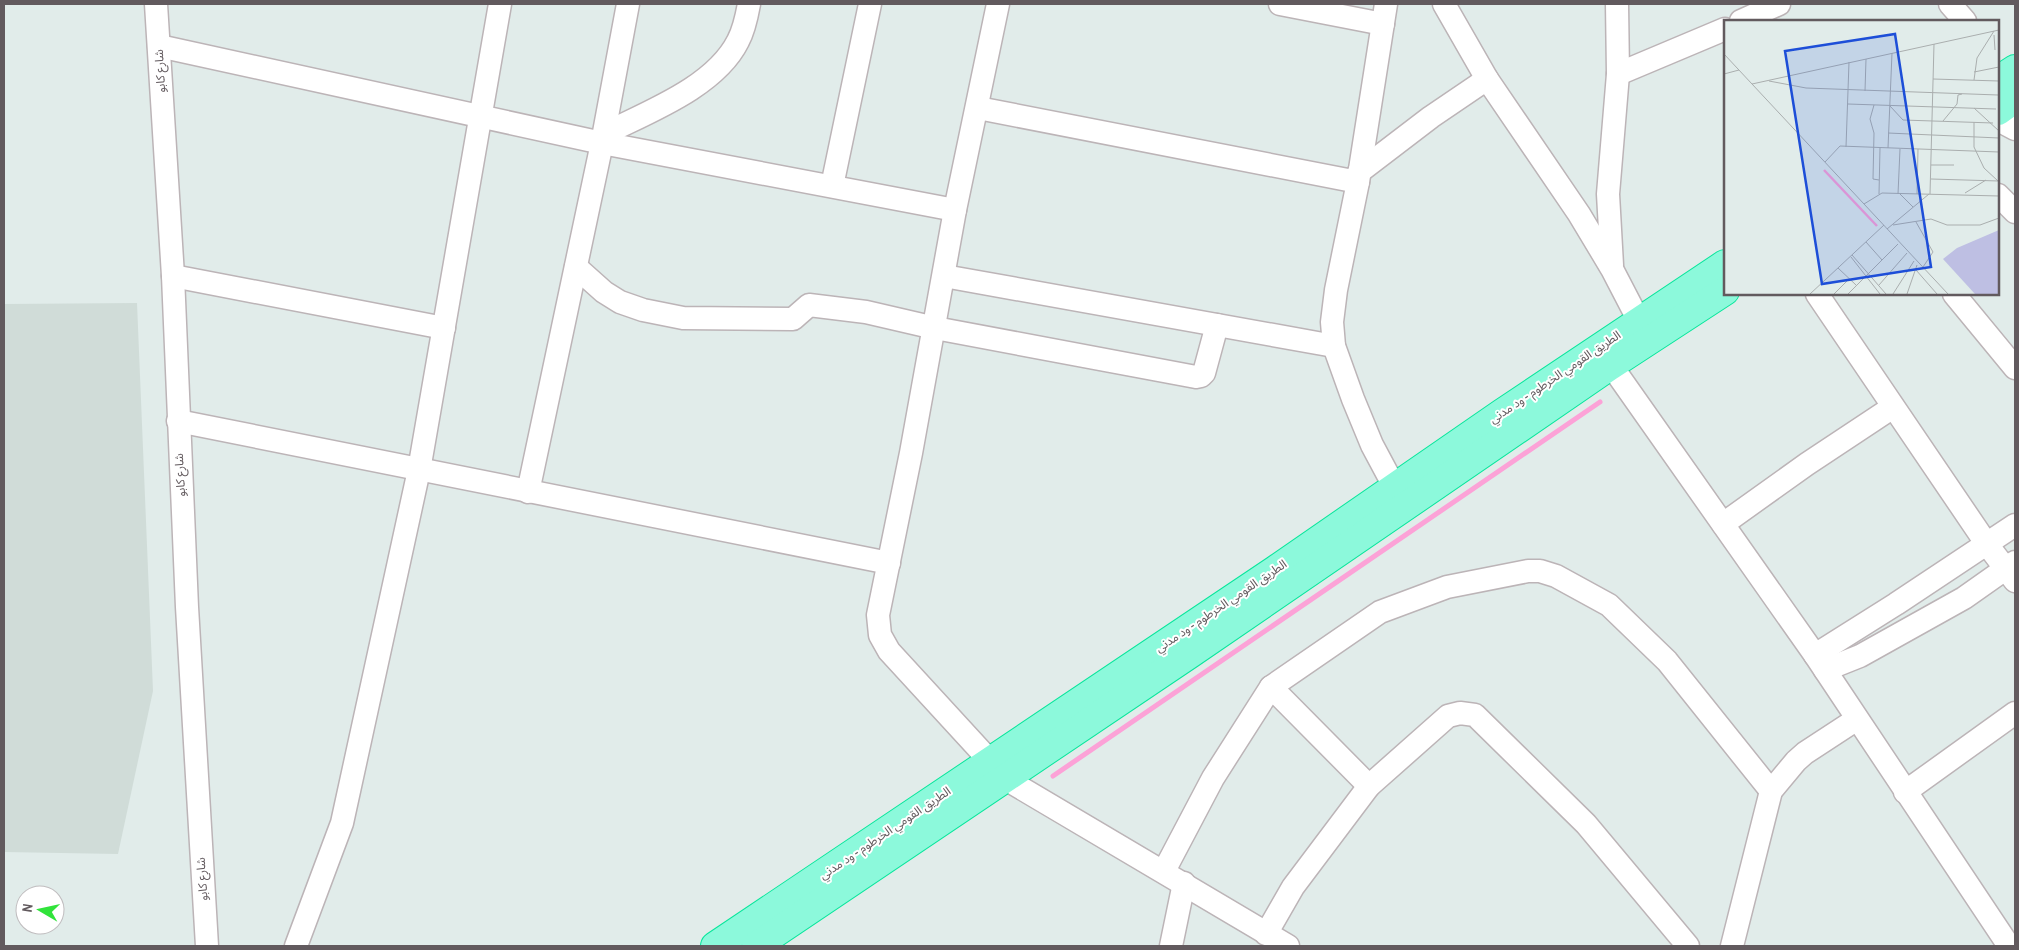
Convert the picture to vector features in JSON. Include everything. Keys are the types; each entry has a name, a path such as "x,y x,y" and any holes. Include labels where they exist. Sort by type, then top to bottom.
{"highway":[{"path":"1999,107 2007,76"},
{"name":"الطريق القومي الخرطوم - ود مدني","path":"715,946 997,770 1190,654 1605,357 1646,331 1724,265"},
{"path":"1646,331 1724,292"},
{"name":"الطريق القومي الخرطوم - ود مدني","path":"756,946 997,770 1502,413 1605,357"}],"street":[{"name":"شارع كابو","path":"156,4 172,276 200,846 207,946"},
{"path":"296,946 342,824 419,470 500,4"},
{"path":"528,492 603,138 628,4"},
{"path":"603,138 682,96 703,80 722,62 738,41 749,4"},
{"path":"832,186 870,4"},
{"path":"998,4 978,108 955,210 935,328 878,615 880,635 889,651 997,770 1288,946"},
{"path":"1280,4 1385,14 1359,176 1336,290 1332,322 1334,346 1364,426 1395,488"},
{"path":"1444,4 1487,79 1579,214 1646,331"},
{"path":"1612,269 1608,194 1618,74 1617,4"},
{"path":"1743,20 1778,4"},
{"path":"1950,4 1964,20"},
{"path":"1618,74 1724,29"},
{"path":"159,46 481,116 603,138 955,210"},
{"path":"978,108 1359,176 1431,117 1487,79"},
{"path":"1999,121 2015,129"},
{"path":"1999,196 2015,212"},
{"path":"576,267 604,292 620,302 643,310 683,318 793,318 809,305 866,312 935,328 1196,377 1204,373 1217,325"},
{"path":"172,276 444,328"},
{"path":"944,276 1334,346"},
{"path":"1818,295 1986,543 2012,571 1860,656 1820,663"},
{"path":"1955,295 2015,368"},
{"path":"1605,357 1820,663 2009,946"},
{"path":"1723,524 1807,464 1893,407"},
{"path":"178,421 889,563"},
{"path":"1820,663 1896,604 2015,525"},
{"path":"1164,871 1213,778 1271,687 1380,612 1447,586 1528,571 1540,571 1556,576 1609,605 1667,661 1772,791"},
{"path":"1271,687 1369,786"},
{"path":"1266,934 1294,887 1369,786 1448,716 1460,713 1475,715 1586,824 1688,946"},
{"path":"1905,792 2014,716"},
{"path":"1732,946 1772,791 1796,761 1805,753 1857,719"},
{"path":"1170,946 1184,883"}],"shaded area":[{"path":"137,303 153,691 118,854 4,852 4,304"}],"waterway":[{"path":"1053,776 1600,402"}]}
